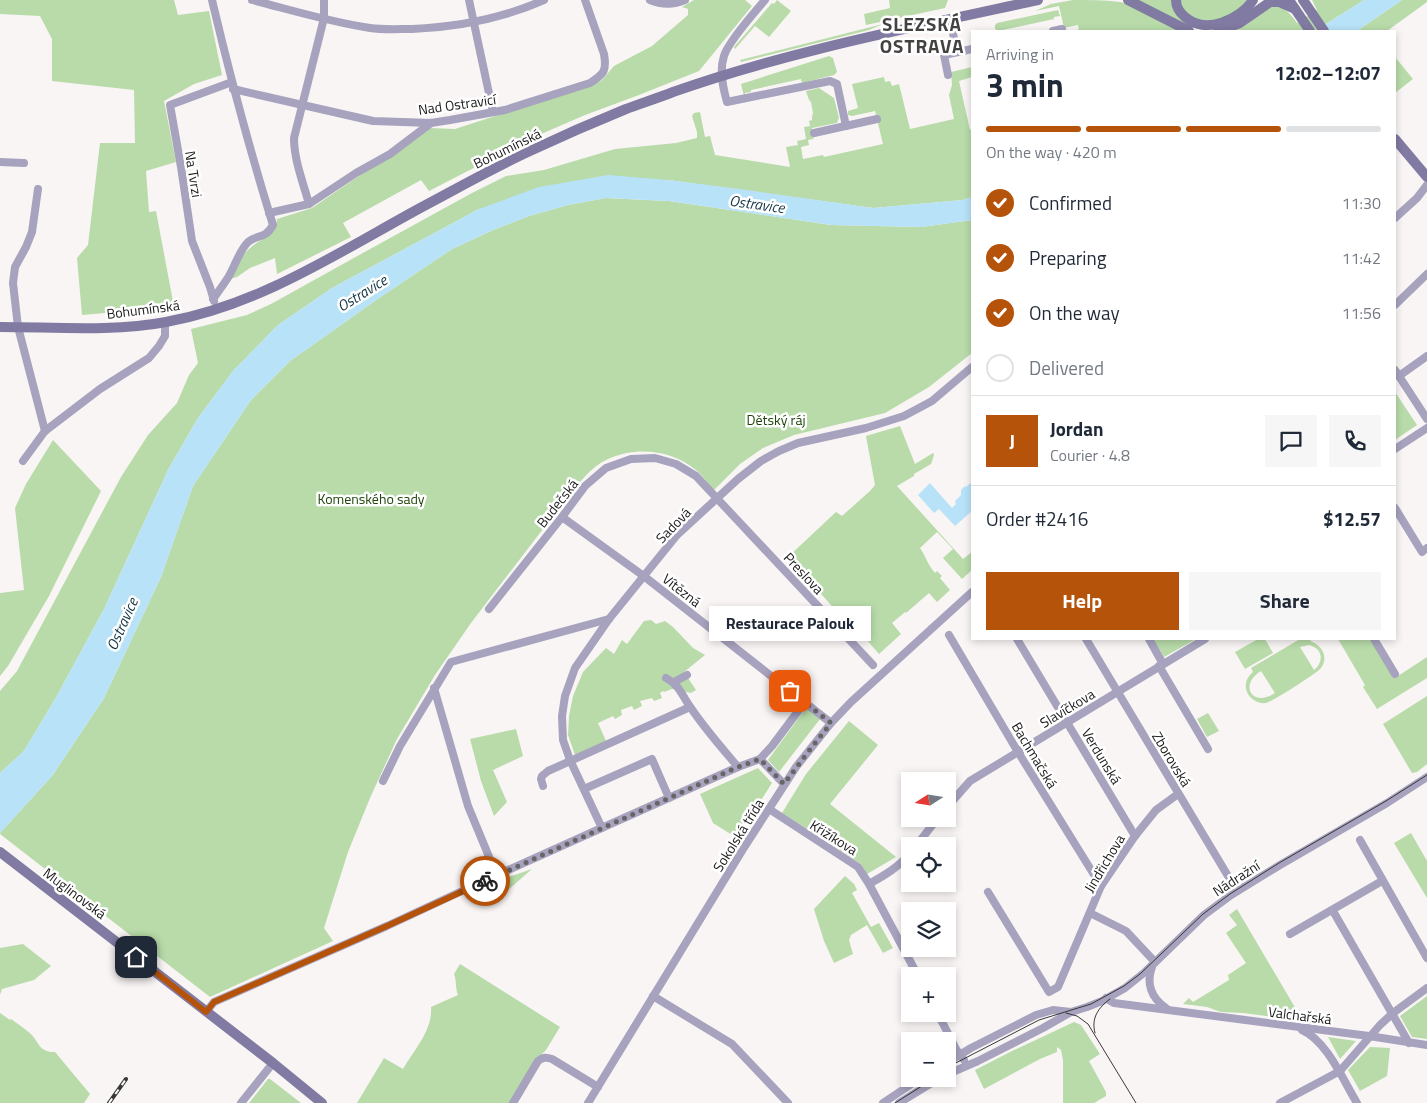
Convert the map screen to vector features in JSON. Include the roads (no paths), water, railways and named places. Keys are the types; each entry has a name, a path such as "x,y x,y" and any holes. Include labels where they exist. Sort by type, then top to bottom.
{"main road":[{"name":"Bohumínská","path":"0,327 99,328 165,323 216,310 275,287 534,149 629,108 722,75 796,54 1038,0"},
{"path":"1128,0 1187,30"},
{"path":"1176,0 1182,14 1197,24 1239,19 1253,0"},
{"path":"1220,30 1270,2 1292,4 1309,30"},
{"path":"1306,3 1323,30"},
{"path":"1396,139 1427,177"},
{"name":"Muglinovská","path":"0,852 322,1103"}],"street":[{"path":"212,0 233,86 273,225 264,236 249,241 241,252 229,277 213,299"},
{"path":"252,0 345,24 373,28 420,28 474,23 519,11 544,0"},
{"path":"309,204 294,148 294,138 324,18 324,0"},
{"path":"469,0 493,112"},
{"name":"Nad Ostravicí","path":"233,86 302,105 373,121 431,123 504,110 590,83 604,71 606,62 604,54 585,0"},
{"path":"650,0 666,4 675,4 685,0"},
{"path":"765,0 730,44 723,58 723,87 727,102 830,81 837,84 846,126"},
{"path":"950,20 957,52"},
{"path":"1057,30 1062,29"},
{"path":"948,74 944,55 971,49"},
{"name":"Na Tvrzi","path":"216,310 210,287 192,241 170,105 233,86"},
{"path":"814,132 877,119"},
{"path":"269,213 309,204 356,173 390,154 431,123"},
{"path":"0,162 24,163"},
{"path":"1396,217 1417,198 1427,185"},
{"path":"38,189 32,232 15,267 13,292 18,327 45,431"},
{"path":"1396,304 1427,274"},
{"path":"23,461 45,431 100,389 149,358 165,336 165,323"},
{"path":"1427,356 1397,373 1427,420"},
{"name":"Sadová","path":"602,828 570,760 564,740 562,716 565,696 575,668 609,619 677,536 738,479 761,461 798,443 866,428 904,416 932,401 971,368"},
{"path":"961,378 971,375"},
{"path":"1396,448 1427,428"},
{"name":"Budečská","path":"489,610 585,486 606,468 631,459 655,458 676,464 696,476 717,499"},
{"name":"Preslova","path":"717,499 873,665"},
{"path":"1396,509 1424,550"},
{"name":"Vítězná","path":"562,517 645,577 831,723"},
{"name":"Sokolská třída","path":"588,1103 768,809 808,752 831,723 971,593"},
{"path":"383,781 400,746 451,662 609,619"},
{"name":"Bachmačská","path":"949,635 1018,752 1101,886"},
{"name":"Verdunská","path":"1018,640 1135,836"},
{"name":"Zborovská","path":"1087,640 1237,891"},
{"path":"1149,640 1161,665 1208,749"},
{"name":"Slavíčkova","path":"956,797 970,780 1203,640"},
{"path":"1375,640 1395,674"},
{"path":"687,675 670,680 738,767"},
{"path":"434,688 468,806 497,876"},
{"path":"206,1012 214,1002 738,767 760,759 805,702"},
{"path":"543,786 542,776 548,771 690,707"},
{"path":"760,759 784,784"},
{"path":"584,789 652,760 669,798"},
{"name":"Nádražní","path":"956,1071 1043,1028 1071,1012 1092,1006 1132,982 1204,915 1237,891 1387,803 1427,777"},
{"name":"Jindřichova","path":"988,892 1049,992 1058,987 1101,886 1135,836 1156,810 1178,794"},
{"name":"Křižíkova","path":"768,809 858,866 913,967"},
{"path":"1360,840 1427,958"},
{"path":"869,884 890,873 901,864"},
{"path":"1290,934 1382,881"},
{"path":"1333,910 1410,1043"},
{"path":"1090,913 1126,931 1155,962 1150,975 1150,989 1158,1002 1170,1010"},
{"path":"1280,1103 1338,1072 1392,1013 1427,988"},
{"path":"653,996 732,1044 788,1103"},
{"name":"Valchařská","path":"1106,998 1114,1003 1369,1036 1427,1046"},
{"name":"Nádražní","path":"956,1059 1036,1014 1054,1010 1071,1012"},
{"path":"942,1022 962,1057"},
{"path":"1293,1027 1306,1032 1323,1046 1356,1103"},
{"path":"513,1103 538,1061 547,1057 598,1087"},
{"path":"241,1103 273,1063"},
{"path":"883,1103 907,1087"},
{"path":"899,1103 925,1087"}],"water":[{"path":"1364,0 1402,0 1358,30 1317,30"},
{"name":"Ostravice","path":"608,175 668,180 873,208 963,200 971,197 971,220 921,227 831,225 669,201 606,198 568,205 529,216 452,249 290,361 251,400 193,486 161,577 104,698 52,776 0,833 0,773 24,751 58,694 104,609 169,468 198,418 233,371 278,325 332,288 479,209 539,187"},
{"path":"930,483 952,508 956,504 955,501 961,495 961,490 971,483 971,512 955,526 939,509 934,513 918,495"}],"tram line":[{"path":"956,1063 1039,1020 1091,1004 1124,986 1140,974 1203,914 1230,894 1427,775"},
{"path":"1095,1033 1094,1023 1096,1014 1110,999"},
{"path":"1066,1013 1077,1016 1088,1024 1136,1103"},
{"path":"895,1103 920,1087"}],"railway":[{"path":"109,1103 126,1079"}],"place":[{"name":"Restaurace Palouk","path":"790,691"}],"district":[{"name":"SLEZSKÁ OSTRAVA","path":"922,34"}],"park label":[{"name":"Dětský ráj","path":"776,419"},
{"name":"Komenského sady","path":"371,498"}]}
